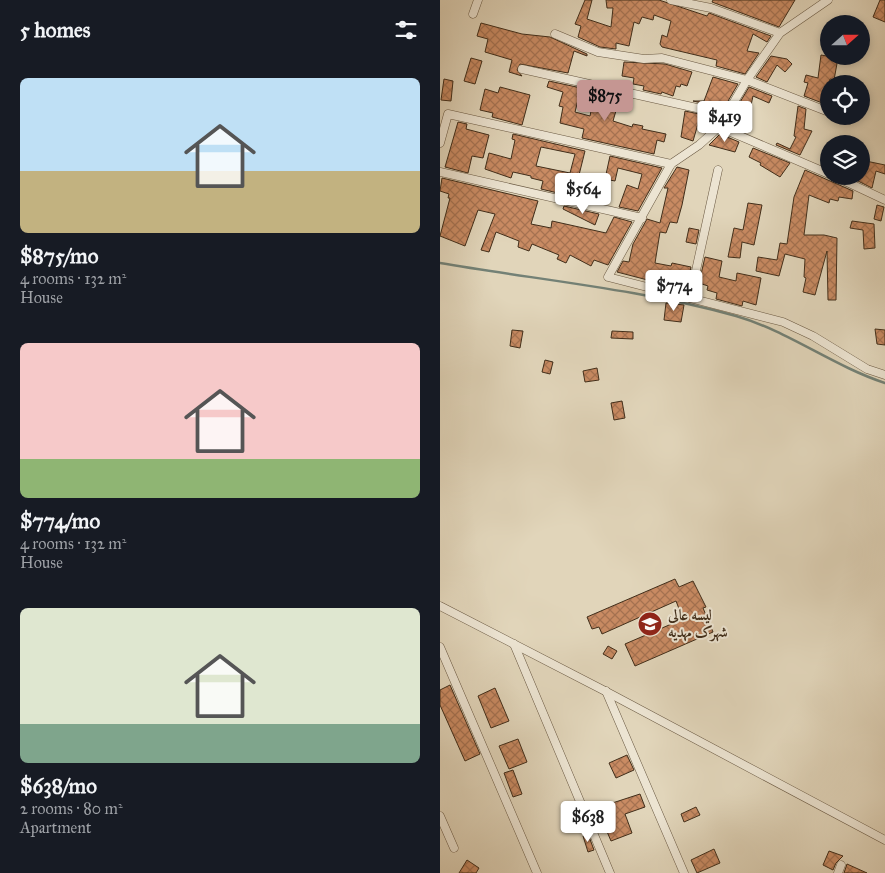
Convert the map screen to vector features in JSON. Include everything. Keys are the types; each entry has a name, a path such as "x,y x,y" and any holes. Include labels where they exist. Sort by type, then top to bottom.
{"street":[{"path":"473,14 478,0"},
{"path":"671,0 712,8 780,34"},
{"path":"828,0 780,34 747,80 728,115 719,127 699,145 671,164 608,277 783,322 813,336 867,369 885,375"},
{"path":"555,34 598,52 644,58 662,58 747,80 820,108"},
{"path":"522,68 728,115"},
{"path":"440,143 442,129 448,114 671,164"},
{"path":"719,127 820,170"},
{"path":"690,298 718,170"},
{"path":"440,172 642,218"},
{"path":"853,185 885,200"},
{"path":"440,606 605,691 885,840"},
{"path":"514,644 610,873"},
{"path":"440,647 537,873"},
{"path":"605,691 684,873"},
{"path":"440,816 454,848"}],"building":[{"path":"585,0 592,0 587,19 611,27 613,8 607,8 606,0 659,0 707,16 709,13 771,36 767,42 753,34 747,51 759,53 745,74 716,66 717,60 662,47 660,44 662,35 667,37 671,21 654,15 653,20 642,17 639,24 634,22 629,46 616,43 616,49 600,47 578,37 581,26 575,24"},
{"path":"713,0 795,0 779,27 712,2"},
{"path":"880,0 885,0 885,22 873,17"},
{"path":"481,23 522,34 550,37 587,54 587,56 574,51 568,73 520,64 517,70 522,76 509,72 512,60 485,52 488,39 477,36"},
{"path":"771,56 787,59 792,64 785,72 777,65 767,82 756,77"},
{"path":"471,58 482,61 475,84 464,81"},
{"path":"624,62 665,64 692,72 687,86 681,84 680,87 676,86 673,96 662,92 661,94 643,90 644,86 633,84 634,78 622,76"},
{"path":"820,63 820,65 837,65 835,75 820,75 820,102 804,96 808,83 804,82 806,75 818,78"},
{"path":"713,77 738,84 724,108 693,101 704,101"},
{"path":"444,79 453,81 451,101 441,100"},
{"path":"549,81 581,88 575,112 590,116 593,102 605,105 608,94 620,97 613,121 632,127 633,124 643,126 642,129 666,134 664,142 657,140 654,154 582,138 584,129 560,123 563,107 559,106 563,92 547,87"},
{"path":"500,87 530,95 522,125 492,117 493,113 480,110 485,89 498,93"},
{"path":"749,87 772,96 769,103 753,96 750,110 743,122 738,120 734,127 727,124"},
{"path":"798,106 806,109 804,129 812,131 800,155 776,145 777,143 790,149 796,137 794,136"},
{"path":"685,111 718,118 717,120 700,117 693,141 681,137"},
{"path":"458,122 467,124 466,129 489,135 483,158 472,156 468,173 445,167"},
{"path":"513,134 585,151 579,175 606,183 600,203 541,189 543,181 531,178 531,176 513,172 511,178 485,169 489,153 511,159 515,140 512,139","holes":["541,147 575,154 570,173 536,166"]},
{"path":"720,134 739,142 735,152 709,145"},
{"path":"753,148 790,163 780,177 749,157"},
{"path":"610,156 662,168 638,211 619,207 627,185 638,189 642,174 618,168 615,181 605,179"},
{"path":"870,162 885,165 885,174 876,171 872,188 866,185 870,185"},
{"path":"677,167 689,170 682,205 677,223 670,222 666,233 660,232 655,263 671,266 672,263 691,267 686,290 617,272 623,261 629,262 633,244 647,219 660,223 668,188 664,188"},
{"path":"805,170 820,177 820,185 839,185 853,191 852,199 839,197 838,201 830,199 829,203 809,195 804,235 824,235 837,238 836,300 828,300 827,251 815,295 803,292 806,278 804,277 805,259 785,254 779,276 756,271 758,257 777,260 780,243 787,244 794,197"},
{"path":"442,178 538,201 531,224 551,228 552,221 606,233 614,217 632,222 608,265 594,260 591,266 570,255 566,263 557,259 559,255 532,244 529,251 518,247 519,241 496,232 489,252 481,250 495,214 478,210 465,246 440,236 450,198 448,198 449,194 440,191"},
{"path":"748,203 762,205 754,245 742,242 740,258 728,257 734,228 743,230"},
{"path":"877,205 884,207 881,221 874,219"},
{"path":"564,206 599,214 595,225 563,209"},
{"path":"852,221 874,224 875,248 864,249 863,230 850,228"},
{"path":"689,228 699,230 696,244 686,242"},
{"path":"705,257 722,261 719,277 736,281 737,273 761,278 756,305 743,301 742,306 716,299 717,293 707,290 708,286 699,283"},
{"path":"666,303 684,305 681,322 664,320"},
{"path":"875,329 885,330 885,345 877,344"},
{"path":"512,330 523,331 520,348 510,346"},
{"path":"612,331 633,332 633,339 611,338"},
{"path":"545,360 553,362 550,374 542,372"},
{"path":"597,368 599,380 585,382 583,371"},
{"path":"622,401 625,418 614,420 611,403"},
{"path":"675,579 679,587 693,581 706,607 703,608 713,632 635,666 625,644 683,619 676,601 602,634 599,627 592,629 587,617"},
{"path":"608,646 617,651 612,659 603,654"},
{"path":"450,685 480,754 465,761 440,705 440,690"},
{"path":"495,688 509,721 491,728 478,696"},
{"path":"518,739 527,762 509,769 499,746"},
{"path":"627,755 634,770 616,778 609,763"},
{"path":"513,770 522,794 513,797 504,773"},
{"path":"640,794 645,807 625,814 632,833 611,841 597,808"},
{"path":"696,807 700,815 684,822 681,814"},
{"path":"588,834 594,850 588,852 583,836"},
{"path":"714,849 720,863 697,873 691,860"},
{"path":"829,851 843,856 836,863 833,870 823,865"},
{"path":"467,860 479,868 476,873 459,873"},
{"path":"847,864 867,873 844,873"}],"waterway":[{"path":"440,263 626,292 736,316 774,330 847,367 885,383"}],"place":[{"name":"لیسه عالی شهرک مهدیه","path":"650,624"}]}
